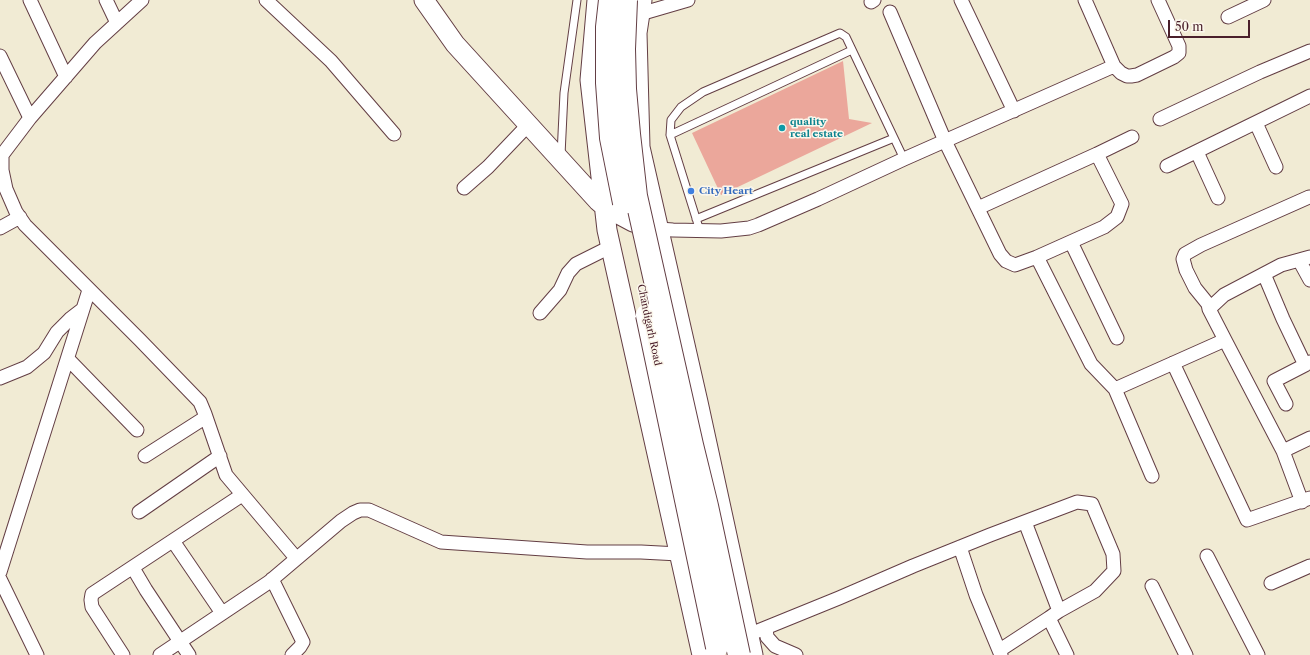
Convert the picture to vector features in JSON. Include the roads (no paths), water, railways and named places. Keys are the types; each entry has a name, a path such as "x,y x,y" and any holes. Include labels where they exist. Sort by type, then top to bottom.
{"highway":[{"name":"Chandigarh Road","path":"610,0 607,27 607,83 611,138 709,651"},
{"path":"636,5 624,18 624,49 629,134 636,196 707,506 739,655"}],"main road":[{"path":"597,0 590,80 607,230 679,554 709,651"},
{"path":"430,2 455,44 605,207 634,222 659,229"},
{"path":"636,5 640,147 698,402 753,655"}],"street":[{"path":"30,0 66,77"},
{"path":"106,0 117,23"},
{"path":"142,0 95,43 30,118 2,155 2,184 25,225 200,402 226,475 296,558"},
{"path":"266,0 331,61 394,134"},
{"path":"636,5 688,0"},
{"path":"961,0 1014,111"},
{"path":"1085,0 1114,66 1121,73 1131,76 1137,75 1179,55 1179,46 1158,0"},
{"path":"1228,17 1264,0"},
{"path":"890,12 945,141 1000,254 1006,261 1015,265 1037,257 1104,227 1117,217 1122,204 1097,154"},
{"path":"1160,119 1260,72 1310,51"},
{"path":"0,56 30,118"},
{"path":"659,229 698,225 734,229 758,225 818,200 904,159 1114,66"},
{"path":"1167,166 1310,96"},
{"path":"1256,123 1276,167"},
{"path":"464,188 488,167 528,124"},
{"path":"978,208 1132,137"},
{"path":"1196,152 1218,198"},
{"path":"1173,364 1247,520 1306,500 1283,451 1209,309 1208,304 1195,288 1182,259 1185,254 1201,245 1309,197"},
{"path":"0,228 20,217"},
{"path":"1071,242 1117,338"},
{"path":"540,313 560,290 568,273 576,264 610,247"},
{"path":"1037,257 1091,364 1115,389 1152,476"},
{"path":"1209,309 1224,295 1282,265 1305,258 1310,280"},
{"path":"1264,274 1283,319 1308,363 1274,381 1286,404"},
{"path":"0,572 89,290"},
{"path":"0,378 27,368 44,353 70,319 83,309"},
{"path":"1115,389 1226,340"},
{"path":"68,359 137,430"},
{"path":"145,456 206,417"},
{"path":"1283,451 1310,438"},
{"path":"139,512 220,456"},
{"path":"123,655 92,607 92,594 242,495"},
{"path":"748,635 960,547 1077,502 1092,504 1113,554 1114,570 1095,591 1054,615 1000,653 976,595 960,547"},
{"path":"160,655 272,579 353,513 360,510 369,510 441,542 587,552 679,554"},
{"path":"1025,522 1067,655"},
{"path":"173,541 222,614"},
{"path":"1207,556 1258,655"},
{"path":"1271,583 1310,566"},
{"path":"133,568 189,655"},
{"path":"0,579 37,655"},
{"path":"272,579 303,642 292,655"},
{"path":"1152,586 1186,655"},
{"path":"766,628 767,637 775,646 796,655"}],"lane":[{"path":"561,159 564,93 577,0"},
{"path":"894,138 698,225 670,135 671,120 680,107 703,92 838,34 842,34 846,37 904,159"},
{"path":"670,135 852,50"}],"place":[{"name":"quality real estate","path":"782,128"},
{"name":"City Heart","path":"691,191"}]}
